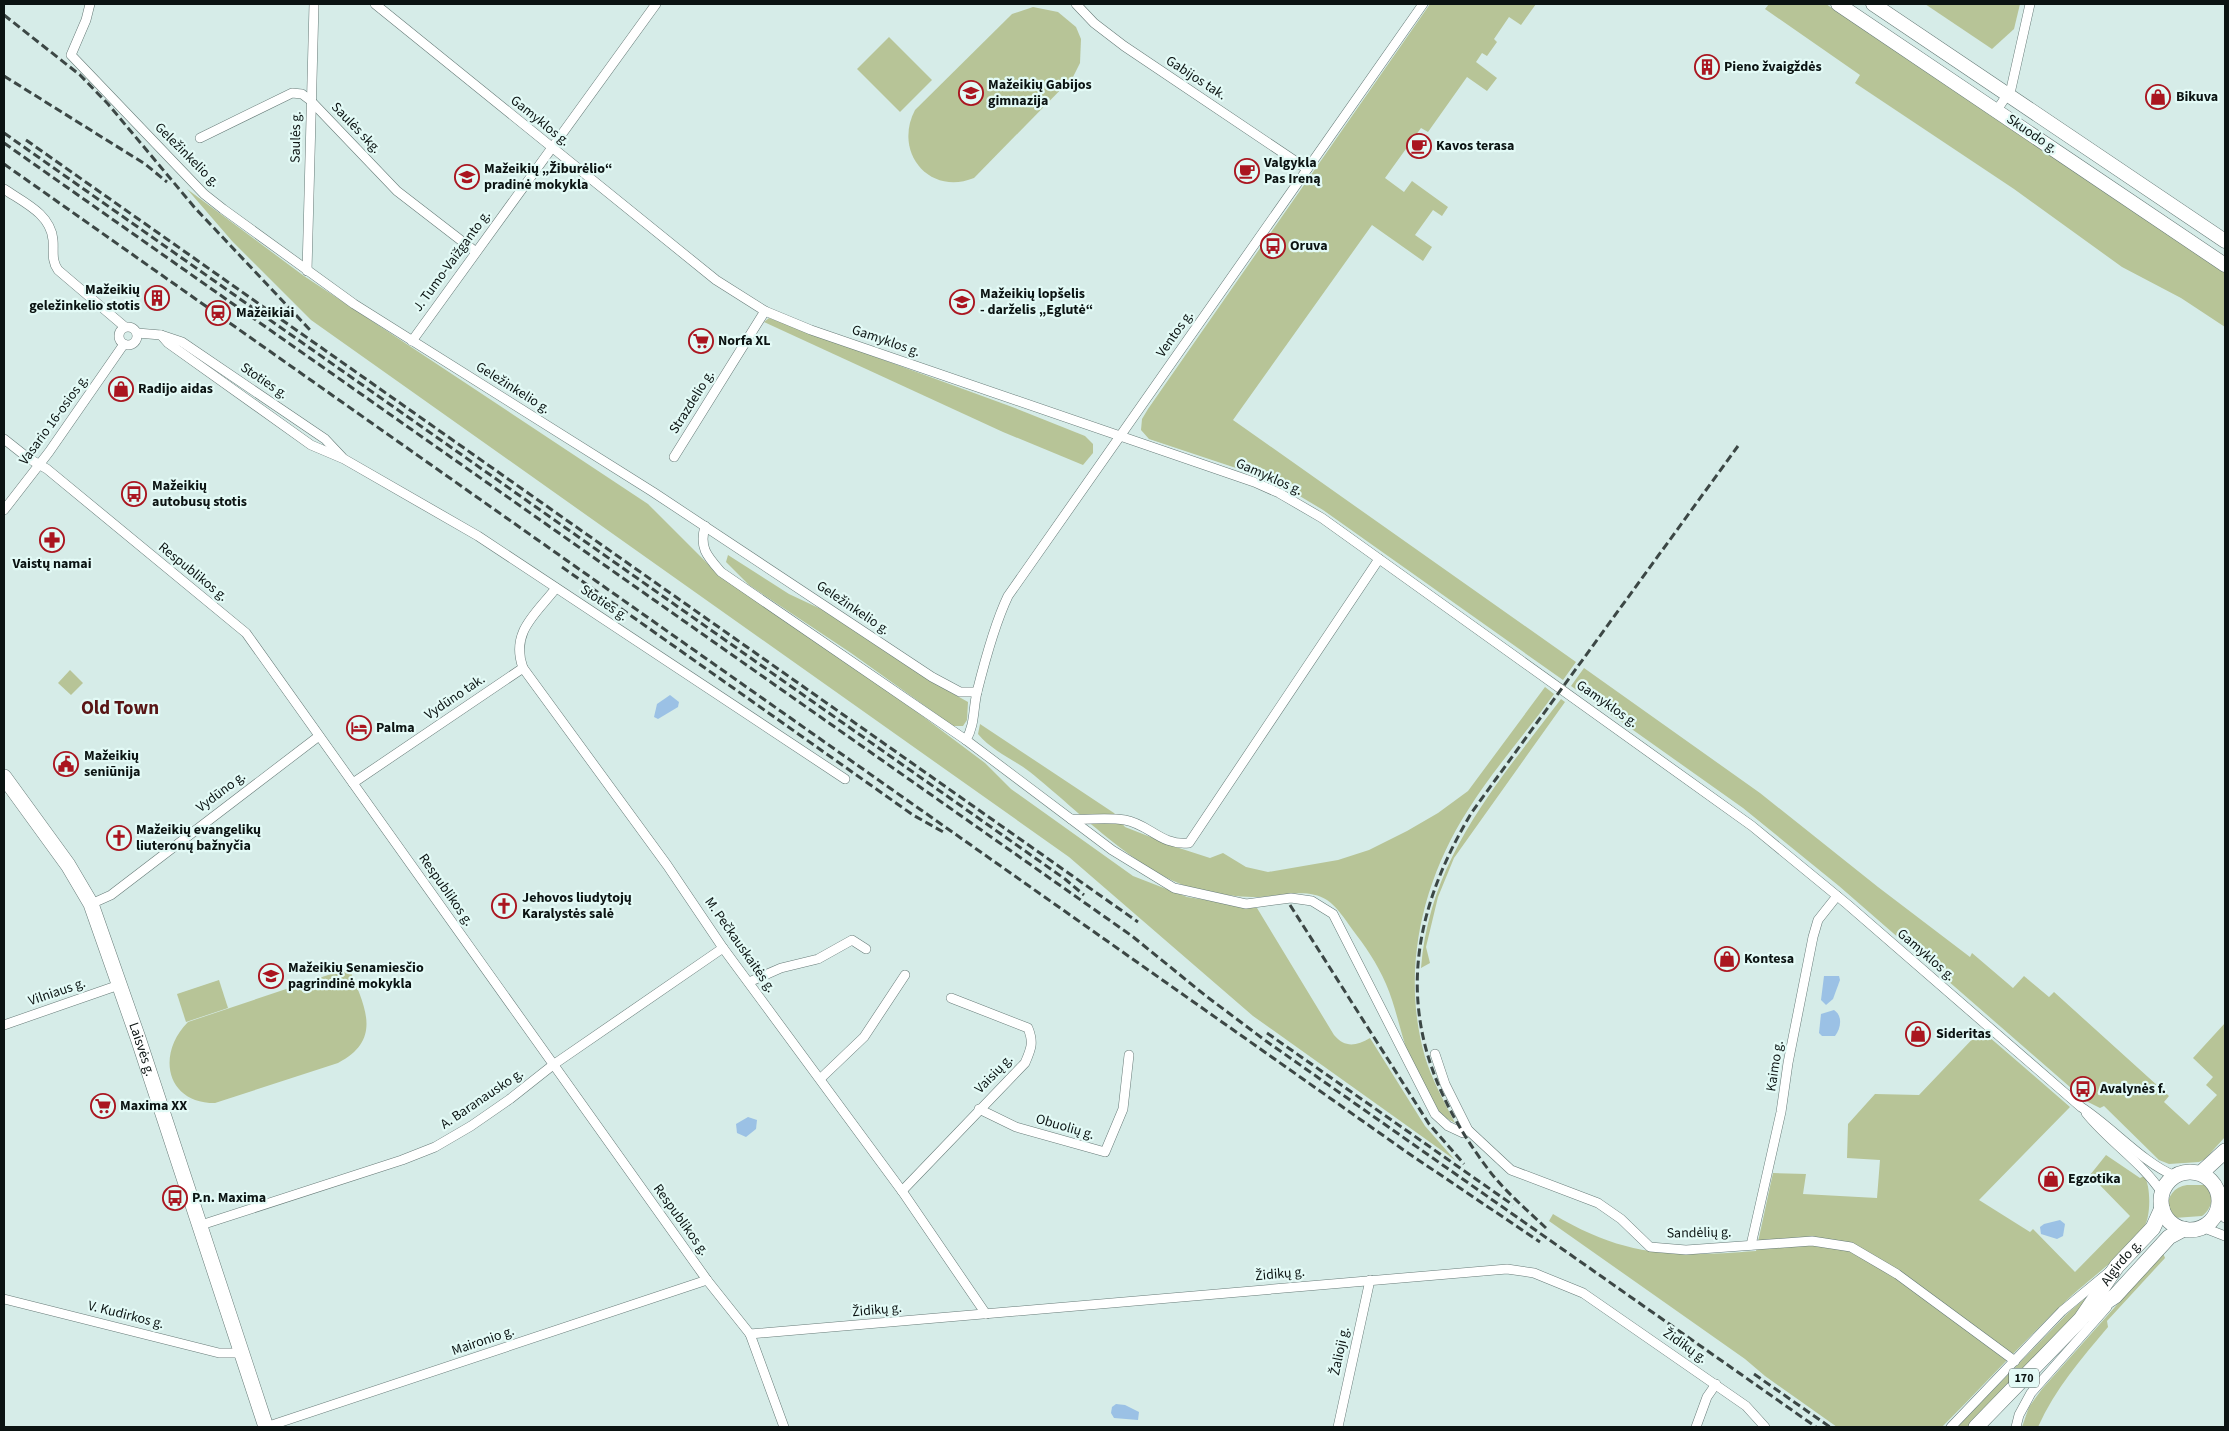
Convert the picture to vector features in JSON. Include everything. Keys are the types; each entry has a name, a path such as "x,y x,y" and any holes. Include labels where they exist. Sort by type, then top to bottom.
{"main road":[{"name":"Skuodo g.","path":"1838,4 2225,265"},
{"name":"Skuodo g.","path":"1873,4 2225,241"},
{"name":"Laisvės g.","path":"4,778 68,865 91,904 266,1427"},
{"path":"2201,1173 2225,1151"},
{"path":"2175,1176 2183,1172 2201,1173 2213,1182 2221,1208"},
{"name":"Algirdo g.","path":"1976,1427 2076,1324 2117,1266 2153,1228 2167,1184 2175,1176"},
{"path":"2162,1201 2170,1222 2184,1229 2202,1228 2213,1220 2221,1208 2225,1180"},
{"name":"Algirdo g.","path":"2076,1324 2115,1296 2169,1237 2184,1229"}],"street":[{"name":"Geležinkelio g.","path":"90,4 86,20 70,55 204,194 307,271 412,341 705,526 932,677 960,692 977,692"},
{"name":"Saulės g.","path":"307,271 314,4"},
{"name":"Gamyklos g.","path":"375,4 550,148 716,280 765,311 811,330 1122,436 1279,493 1322,518 1737,815 1837,896 2082,1107 2102,1120 2156,1166 2175,1176"},
{"name":"J. Tumo-Vaižganto g.","path":"412,341 656,4"},
{"name":"Gabijos tak.","path":"1076,4 1094,23 1124,46 1307,169"},
{"name":"Ventos g.","path":"966,740 973,724 977,692 999,616 1008,596 1122,436 1423,4"},
{"path":"1997,110 2013,82 2030,4"},
{"name":"Saulės skg.","path":"200,138 292,94 302,94 310,100 397,191 476,252"},
{"path":"4,189 47,219 53,239 54,264 58,270 125,327"},
{"name":"Strazdelio g.","path":"674,457 765,311"},
{"path":"131,326 137,333 137,339 133,344 124,344 118,336 120,330 131,326"},
{"name":"Stoties g.","path":"137,333 161,335 182,342 326,439 344,459"},
{"name":"Stoties g.","path":"161,335 168,343 311,445 344,459 478,536 845,779"},
{"name":"Vasario 16-osios g.","path":"4,510 39,465 124,344"},
{"name":"Respublikos g.","path":"4,439 39,465 246,634 707,1280 750,1334 784,1427"},
{"path":"705,526 701,541 709,558 721,572 966,740 1112,850 1174,888 1246,904 1291,898 1312,901 1333,914 1435,1114 1463,1133 1468,1130"},
{"path":"1070,818 1126,820 1167,841 1179,844 1189,843 1379,559"},
{"name":"M. Pečkauskaitės g.","path":"556,588 522,632 518,645 523,668 667,865 723,948 902,1191 986,1314"},
{"name":"Vydūno tak.","path":"353,783 523,668"},
{"name":"Vydūno g.","path":"91,904 111,895 319,736"},
{"name":"Kaimo g.","path":"1750,1245 1781,1112 1788,1063 1813,937 1818,920 1837,896"},
{"path":"749,982 781,968 818,959 852,940 866,949"},
{"name":"A. Baranausko g.","path":"198,1226 402,1160 435,1147 471,1126 510,1099 553,1065 723,948"},
{"path":"820,1080 864,1037 905,975"},
{"name":"Vilniaus g.","path":"4,1025 119,986"},
{"name":"Vaisių g.","path":"902,1191 1025,1063 1032,1049 1032,1040 1028,1028 951,998"},
{"name":"Obuolių g.","path":"979,1109 1016,1127 1105,1152 1123,1109 1129,1054"},
{"name":"Sandėlių g.","path":"1435,1054 1445,1084 1468,1130 1511,1170 1598,1203 1621,1219 1650,1246 1686,1250 1812,1241 1851,1247 1897,1274 2016,1361"},
{"name":"Gamyklos g.","path":"2082,1107 2097,1127 2143,1170 2162,1201"},
{"path":"2202,1228 2225,1236"},
{"path":"1951,1427 2062,1311 2093,1283 2117,1266"},
{"name":"Židikų g.","path":"750,1334 1507,1269 1534,1273 1583,1294 1716,1384 1746,1406 1765,1427"},
{"name":"Maironio g.","path":"266,1427 707,1280"},
{"name":"Žalioji g.","path":"1338,1427 1370,1280"},
{"path":"2016,1427 2019,1415 2031,1393 2076,1344 2115,1296"},
{"name":"V. Kudirkos g.","path":"4,1299 219,1352 242,1353"},
{"path":"1696,1427 1707,1397 1716,1384"}],"green space":[{"path":"1430,4 1536,4 1521,25 1509,17 1494,39 1497,42 1487,56 1482,53 1476,62 1497,78 1487,91 1467,77 1428,132 1421,128 1385,178 1404,192 1412,181 1448,207 1442,216 1433,210 1415,235 1432,247 1423,261 1372,225 1233,420 1576,662 1563,680 1323,510 1288,489 1260,476 1149,439 1141,430 1142,419 1148,409"},
{"path":"1769,4 1826,4 2225,273 2225,327 2181,298 2122,267 2014,189 1855,83 1860,75 1765,9"},
{"path":"1925,4 2020,4 2014,29 1992,49"},
{"path":"1033,7 1058,12 1076,27 1081,39 1080,63 1073,77 974,178 958,182 943,181 930,175 919,166 912,155 909,141 909,126 915,110 1012,14"},
{"path":"889,37 932,80 900,112 857,69"},
{"path":"187,189 304,276 648,504 718,574 917,712 985,763 1011,789 1133,876 1187,897 1257,908 1334,1035 1347,1044 1360,1043 1370,1038 1425,1126 1455,1160 1253,1016 1069,857 311,320 232,241"},
{"path":"769,318 1015,408 1085,436 1093,444 1093,453 1083,465 1003,432 764,322"},
{"path":"728,555 789,594 823,610 927,679 968,702 967,720 963,726 953,726 851,653 749,585 726,562"},
{"path":"1584,668 1760,793 1970,957 1972,953 2013,988 2024,976 2049,997 2054,992 2169,1096 2164,1102 2189,1125 2217,1095 2206,1085 2213,1077 2193,1058 2225,1023 2225,1137 2205,1159 2199,1162 2169,1164 2159,1160 2104,1106 2100,1108 2086,1101 1839,886 1743,808 1571,686"},
{"path":"70,670 83,683 71,695 58,683"},
{"path":"1545,687 1554,694 1488,780 1452,838 1427,898 1420,929 1415,993 1418,1025 1428,1066 1455,1123 1444,1117 1437,1109 1415,1069 1386,984 1379,969 1341,913 1331,903 1318,896 1300,893 1252,897 1207,892 1184,885 1160,874 1114,842 1030,772 996,750 978,734 980,724 1114,813 1125,827 1210,858 1223,853 1246,867 1268,872 1338,860 1369,850 1438,813 1468,791"},
{"path":"1561,699 1565,702 1454,858 1438,897 1426,947 1430,963 1421,968 1427,928 1438,891 1452,857 1470,824 1491,792"},
{"path":"349,968 360,995 366,1020 366,1032 361,1043 352,1054 338,1063 215,1103 198,1101 186,1095 176,1086 171,1075 172,1048 178,1035 188,1022"},
{"path":"219,980 228,1008 186,1022 177,994"},
{"path":"1981,1030 2070,1107 1979,1200 2030,1232 2033,1229 2075,1272 2130,1216 2090,1175 2106,1155 2140,1178 2144,1176 2148,1186 2149,1209 2144,1227 2129,1246 2051,1316 1942,1427 1837,1427 1765,1376 1745,1359 1549,1221 1553,1214 1604,1239 1628,1247 1651,1251 1675,1254 1700,1254 1756,1251 1773,1173 1806,1174 1803,1194 1877,1198 1880,1160 1847,1158 1848,1124 1875,1094 1919,1095"},
{"path":"2187,1185 2205,1185 2211,1197 2209,1209 2202,1216 2174,1218 2168,1209 2170,1196 2178,1188"},
{"path":"2163,1253 2165,1258 2107,1321 2108,1327 2060,1387 2038,1427 2022,1427 2029,1407 2042,1389"},
{"path":"2095,1290 2073,1317 1967,1427 1957,1427 2069,1312"}],"water":[{"path":"670,695 679,702 678,707 658,719 654,717 657,704"},
{"path":"1824,976 1839,976 1840,980 1833,999 1826,1005 1821,1000"},
{"path":"1834,1010 1839,1015 1839,1029 1835,1036 1822,1036 1819,1033 1821,1014"},
{"path":"748,1117 757,1120 756,1129 746,1137 737,1133 736,1124"},
{"path":"2060,1220 2065,1224 2063,1236 2057,1239 2041,1234 2040,1227 2044,1224"},
{"path":"1116,1404 1125,1405 1139,1412 1138,1420 1114,1418 1111,1413 1112,1407"}],"railway":[{"path":"4,15 80,75 108,104 195,208 311,331"},
{"path":"4,76 145,164 167,182"},
{"path":"4,133 1065,879 1084,895"},
{"path":"26,140 1138,922"},
{"path":"4,143 1132,936 1206,996 1266,1041 1816,1427"},
{"path":"4,164 1408,1153 1540,1242"},
{"path":"1546,1228 1506,1190 1485,1165 1456,1121 1435,1077 1422,1034 1417,991 1420,947 1430,903 1447,858 1472,812 1738,446"},
{"path":"562,567 913,815 945,833"},
{"path":"1290,905 1429,1124 1464,1164"},
{"path":"1267,1033 1513,1205"},
{"path":"1754,1374 1830,1427"}],"place":[{"name":"Pieno žvaigždės","path":"1707,67"},
{"name":"Mažeikių Gabijos gimnazija","path":"971,93"},
{"name":"Bikuva","path":"2158,97"},
{"name":"Kavos terasa","path":"1419,146"},
{"name":"Valgykla Pas Ireną","path":"1247,171"},
{"name":"Mažeikių „Žiburėlio“ pradinė mokykla","path":"467,177"},
{"name":"Oruva","path":"1273,246"},
{"name":"Mažeikių geležinkelio stotis","path":"157,298"},
{"name":"Mažeikių lopšelis - darželis „Eglutė“","path":"962,302"},
{"name":"Mažeikiai","path":"218,313"},
{"name":"Norfa XL","path":"701,341"},
{"name":"Radijo aidas","path":"121,389"},
{"name":"Mažeikių autobusų stotis","path":"134,494"},
{"name":"Vaistų namai","path":"52,540"},
{"name":"Palma","path":"359,728"},
{"name":"Mažeikių seniūnija","path":"66,764"},
{"name":"Mažeikių evangelikų liuteronų bažnyčia","path":"119,838"},
{"name":"Jehovos liudytojų Karalystės salė","path":"504,906"},
{"name":"Kontesa","path":"1727,959"},
{"name":"Mažeikių Senamiesčio pagrindinė mokykla","path":"271,976"},
{"name":"Sideritas","path":"1918,1034"},
{"name":"Avalynės f.","path":"2083,1089"},
{"name":"Maxima XX","path":"103,1106"},
{"name":"Egzotika","path":"2051,1179"},
{"name":"P.n. Maxima","path":"175,1198"}],"district":[{"name":"Old Town","path":"120,708"}]}
